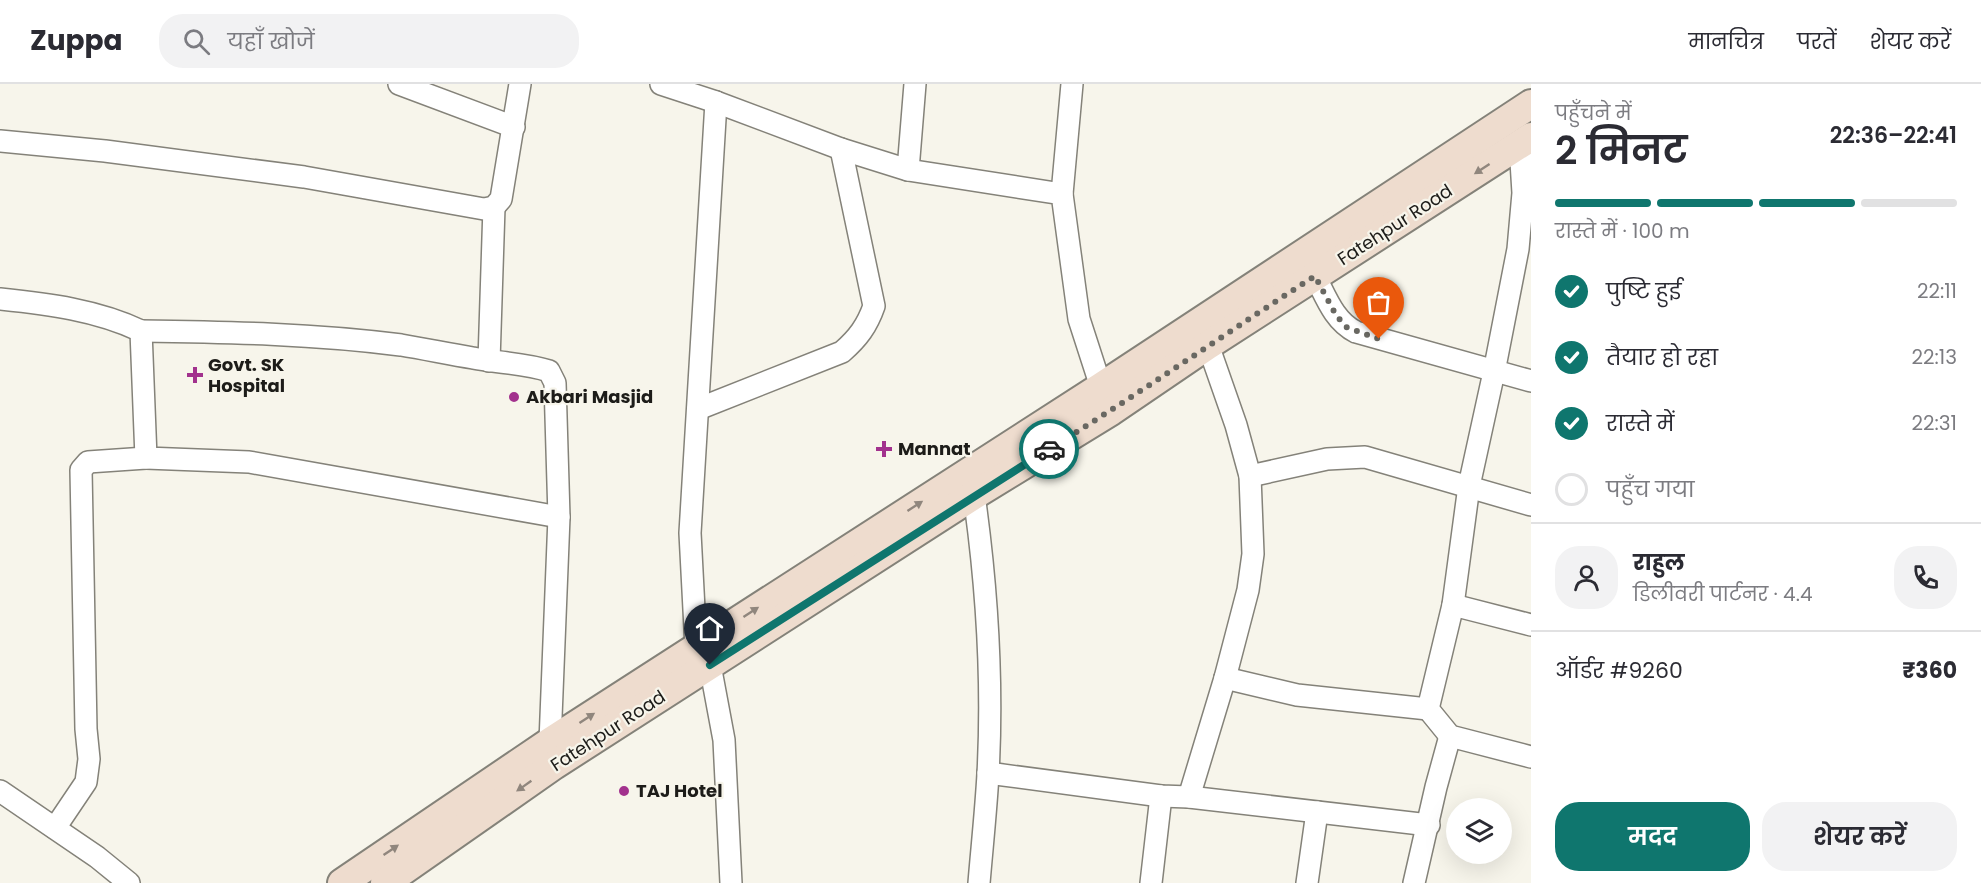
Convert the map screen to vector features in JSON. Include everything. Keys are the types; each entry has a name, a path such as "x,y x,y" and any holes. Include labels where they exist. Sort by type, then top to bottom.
{"street":[{"path":"399,84 514,127"},
{"path":"0,141 105,151 304,177 484,210 494,207 501,199 520,84"},
{"path":"661,84 841,149 908,170 1062,194"},
{"path":"908,170 915,84"},
{"path":"1072,84 1062,194 1079,319 1101,387"},
{"path":"716,102 690,533 703,656 724,740 731,883"},
{"path":"342,883 550,742 703,656 1046,437 1101,387 1531,104"},
{"path":"1428,709 1453,605 1469,486 1494,372 1525,250 1523,193 1525,141"},
{"name":"Fatehpur Road","path":"385,883 554,765 703,656 974,495 1046,437 1112,411 1208,345 1525,141"},
{"path":"698,409 842,352 857,338 867,324 874,306 873,297 841,149"},
{"path":"489,361 494,207"},
{"path":"1315,276 1336,315 1346,327 1356,332 1531,381"},
{"path":"0,299 90,313 121,321 141,331 236,332 340,339 402,346 549,371 555,382 559,517 550,742"},
{"path":"141,331 146,458"},
{"path":"1189,797 1225,678 1248,590 1253,554 1250,476 1236,425 1208,345"},
{"path":"1250,476 1327,459 1365,457 1531,505"},
{"path":"55,828 86,782 89,759 81,470 88,462 146,458 249,462 559,517"},
{"path":"974,495 989,656 988,772 979,883"},
{"path":"1453,605 1531,625"},
{"path":"1225,678 1297,695 1428,709 1450,736 1531,757"},
{"path":"1414,883 1450,736"},
{"path":"988,772 1161,796 1189,797 1429,825"},
{"path":"0,791 98,857 129,883"},
{"path":"1151,883 1161,796"},
{"path":"1307,883 1317,812"}],"way so far":[{"path":"1049,449 1112,411 1315,276 1336,315 1346,327 1379,339"}],"place":[{"name":"Govt. SK Hospital","path":"195,375"},
{"name":"Akbari Masjid","path":"514,397"},
{"name":"Mannat","path":"884,449"},
{"name":"TAJ Hotel","path":"624,791"}],"route":[{"path":"710,665 1049,449"}]}
